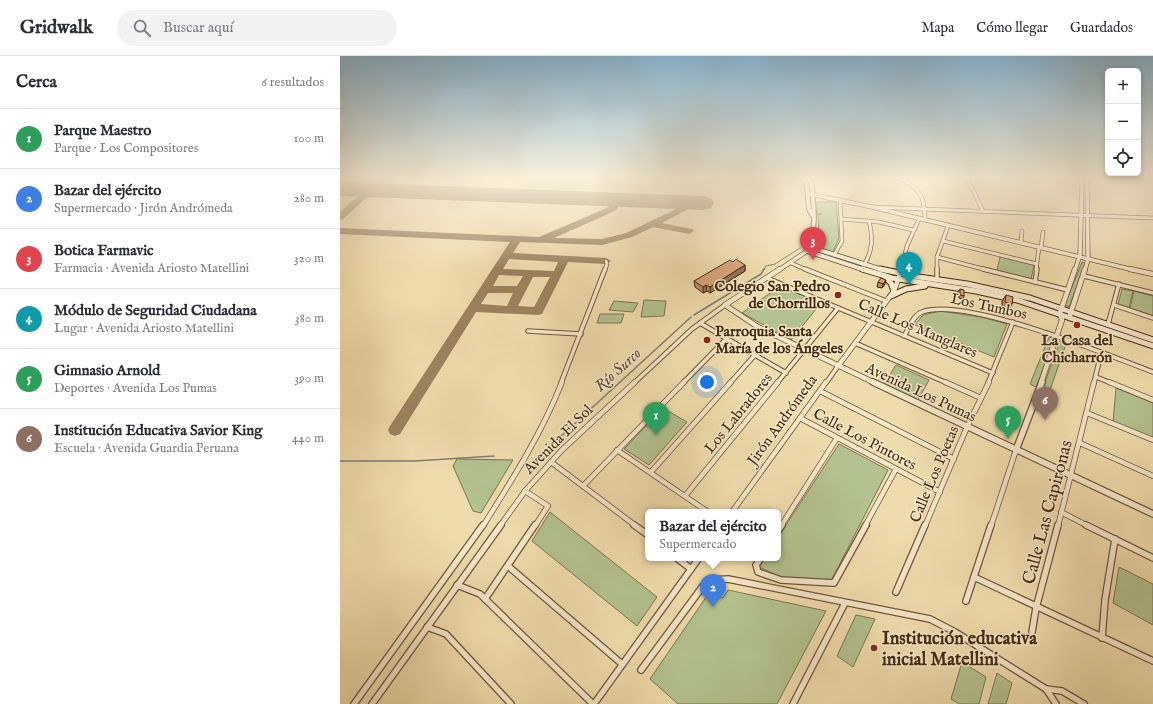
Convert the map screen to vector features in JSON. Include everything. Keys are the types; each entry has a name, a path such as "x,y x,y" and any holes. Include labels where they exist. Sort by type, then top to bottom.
{"main road":[{"path":"808,249 812,238 812,218 809,208"},
{"path":"808,249 834,255 900,277 937,286 1000,296 1060,311 1072,312 1153,340"},
{"path":"808,249 881,275 937,280 997,290 1060,311 1069,317 1153,346"},
{"path":"881,275 890,281 894,291"},
{"path":"891,296 912,288 937,286"}],"street":[{"path":"834,255 842,241 840,208"},
{"path":"877,208 1153,274"},
{"path":"925,220 926,208"},
{"path":"931,208 1153,218"},
{"path":"966,601 1016,450 1038,393 1062,320 1060,311 1080,257 1082,208"},
{"path":"1062,320 1069,317 1072,312 1088,259 1087,208"},
{"name":"Jirón Andrómeda","path":"734,509 891,296 900,277 904,255 913,230 919,219"},
{"path":"841,220 869,221 913,230"},
{"path":"864,265 871,253 873,244 869,221"},
{"path":"937,280 937,257 948,226"},
{"path":"1021,243 1022,230"},
{"path":"1035,282 1043,232"},
{"path":"943,241 1037,264"},
{"name":"Avenida El Sol","path":"372,704 525,491 551,462 645,372 700,323 808,249"},
{"path":"937,257 1068,290"},
{"path":"354,704 500,498 547,417 581,334 607,264 606,261"},
{"path":"791,262 886,301"},
{"path":"1084,276 1153,293"},
{"name":"Calle Los Manglares","path":"767,278 993,373"},
{"path":"1108,324 1119,284"},
{"path":"1114,304 1153,318"},
{"name":"Avenida Los Pumas","path":"725,305 758,327 805,350 1153,514"},
{"name":"Los Labradores","path":"685,496 838,308"},
{"name":"Los Tumbos","path":"904,336 920,313 934,309 963,312 1013,322 1153,372"},
{"name":"Calle Los Poetas","path":"896,592 967,427 993,373 1013,322"},
{"path":"700,323 754,356 786,373"},
{"path":"528,331 581,334"},
{"path":"583,486 726,339"},
{"path":"855,343 981,398"},
{"name":"Calle Las Capironas","path":"1032,632 1036,608 1080,443 1101,353"},
{"path":"651,472 754,356"},
{"path":"1096,377 1153,400"},
{"path":"820,391 954,459"},
{"path":"1087,413 1153,440"},
{"name":"Calle Los Pintores","path":"800,418 940,492"},
{"path":"781,526 837,438"},
{"path":"1080,443 1153,476"},
{"path":"617,450 704,509"},
{"path":"551,462 645,533"},
{"path":"759,561 756,565 758,572 781,580 834,583 896,469"},
{"path":"485,599 548,506 525,491"},
{"path":"1061,512 1153,558"},
{"path":"1102,638 1105,600 1115,539"},
{"path":"682,561 691,569"},
{"path":"457,585 480,594 593,704 697,561"},
{"path":"508,566 622,664"},
{"path":"974,577 1036,608 1153,661"},
{"path":"641,670 703,586 712,580 728,579 930,619 955,632 1046,689 1056,704"},
{"path":"793,704 846,603"},
{"path":"427,627 446,634 510,704"},
{"path":"1046,689 1054,688 1061,690 1084,704"}],"green space":[{"path":"817,208 837,208 839,238 833,252 816,246 819,238"},
{"path":"1000,257 1034,265 1031,280 997,270"},
{"path":"1082,262 1085,263 1069,307 1065,305"},
{"path":"780,286 821,303 791,340 742,313"},
{"path":"1122,289 1133,291 1129,308 1118,304"},
{"path":"1134,291 1153,296 1153,317 1130,309"},
{"path":"644,300 666,301 664,316 641,317"},
{"path":"614,301 638,303 633,312 609,310"},
{"path":"940,311 981,317 1007,324 994,357 915,325 923,315"},
{"path":"600,314 624,314 621,323 597,323"},
{"path":"1049,337 1055,339 1036,387 1030,384"},
{"path":"1060,341 1066,344 1049,393 1042,390"},
{"path":"896,365 929,380 918,400 884,384"},
{"path":"1116,388 1153,403 1153,439 1113,422"},
{"path":"663,408 687,422 649,465 624,449"},
{"path":"839,444 888,470 831,581 781,577 759,567 762,561 781,561 781,532"},
{"path":"457,459 513,460 481,513 473,511 453,466"},
{"path":"550,512 657,597 637,626 532,541"},
{"path":"1119,567 1153,584 1153,625 1113,603"},
{"path":"711,590 723,598 728,590 826,611 777,704 678,704 650,679"},
{"path":"856,615 875,619 853,667 837,656"},
{"path":"962,662 986,677 979,704 959,704 951,699"},
{"path":"997,673 1012,683 1006,704 988,704"}],"building":[{"path":"736,259 745,265 710,287 706,285 703,287 694,281 730,260 733,262"},
{"path":"881,278 886,280 883,284 878,282"},
{"path":"960,289 964,290 964,296 960,295"},
{"path":"1006,295 1013,297 1012,304 1005,302"}],"waterway":[{"name":"Río Surco","path":"764,270 766,266 775,264 800,248"},
{"name":"Río Surco","path":"694,315 761,274 764,269"},
{"name":"Río Surco","path":"559,438 691,317"},
{"name":"Río Surco","path":"340,461 415,461 494,456"}],"taxiway":[{"path":"340,217 350,208"},
{"path":"543,239 613,208"},
{"path":"517,239 602,242 629,235 685,208"},
{"path":"653,224 689,231"},
{"path":"340,231 517,239"},
{"path":"395,430 517,239"},
{"path":"507,256 606,261"},
{"path":"510,310 538,311 565,259"},
{"path":"496,272 557,274"},
{"path":"510,310 529,274"},
{"path":"486,289 520,290"},
{"path":"474,308 510,310"}],"place":[{"name":"Botica Farmavic","path":"813,260"},
{"name":"Módulo de Seguridad Ciudadana","path":"909,285"},
{"name":"Colegio San Pedro de Chorrillos","path":"838,295"},
{"name":"La Casa del Chicharrón","path":"1077,325"},
{"name":"Parroquia Santa María de los Ángeles","path":"707,340"},
{"name":"Institución Educativa Savior King","path":"1045,420"},
{"name":"Parque Maestro","path":"656,435"},
{"name":"Gimnasio Arnold","path":"1008,439"},
{"name":"Bazar del ejército","path":"713,607"},
{"name":"Institución educativa inicial Matellini","path":"874,648"}]}
